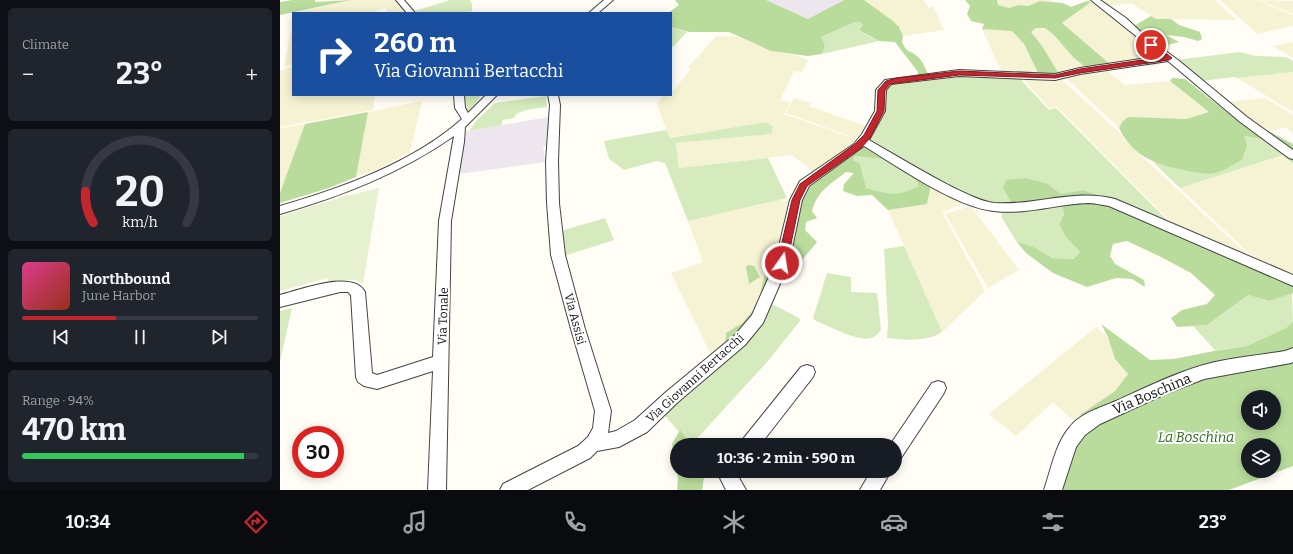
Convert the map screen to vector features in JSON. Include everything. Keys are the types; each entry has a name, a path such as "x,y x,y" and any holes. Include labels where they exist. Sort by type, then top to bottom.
{"street":[{"path":"400,0 410,12"},
{"path":"594,12 609,0"},
{"path":"1095,0 1123,20 1142,38 1169,58 1243,119 1293,155"},
{"name":"Via Giovanni Bertacchi","path":"594,443 619,439 641,426 672,396 714,363 740,340 758,319 782,263 796,200 804,184 858,146 867,136 880,111 881,90 888,82 959,73 1055,76 1169,58"},
{"path":"460,96 459,107 464,116 469,118"},
{"name":"Via Assisi","path":"509,490 573,459 584,452 594,443 601,429 603,412 578,329 558,254 553,203 552,161 555,105 553,96"},
{"path":"280,210 339,192 376,176 426,149 460,126 489,97"},
{"name":"Via Tonale","path":"437,490 446,221 459,142 460,126"},
{"path":"444,138 449,138 459,142"},
{"path":"862,141 933,182 969,200 993,207 1026,207 1088,199 1111,202 1293,281"},
{"path":"280,301 340,286 351,286 358,292 364,377 370,381 377,382 441,361"},
{"name":"Via Boschina","path":"1053,490 1062,459 1072,438 1079,429 1088,423 1140,397 1179,381 1216,370 1286,358 1293,355"},
{"path":"755,438 807,372"},
{"path":"902,442 938,388"},
{"path":"729,478 737,490"},
{"path":"869,490 877,478"}],"shaded area":[{"path":"351,0 398,0 405,12 387,12 385,8 372,12 299,12"},
{"path":"766,0 844,0 808,19"},
{"path":"864,0 923,0 929,8 933,6 944,30 903,36 899,27 893,21"},
{"path":"997,0 1049,0 1054,2 1040,1 1028,6 1018,5 1009,8 997,5"},
{"path":"1100,0 1215,0 1236,20 1156,19 1131,3 1107,7"},
{"path":"1220,0 1257,0 1293,15 1293,26 1257,34"},
{"path":"1259,0 1293,1 1293,14"},
{"path":"1091,2 1160,54 1162,56 1161,58 1110,64 1062,23"},
{"path":"292,26 292,64 284,67"},
{"path":"1036,28 1045,28 1053,34 1073,57 1085,67 1059,74 1031,32"},
{"path":"982,29 1012,30 1024,44 1039,75 1002,73"},
{"path":"717,36 738,37 771,51 795,55 808,60 802,72 794,71 780,100 790,102 784,114 859,140 856,144 815,173 792,155 679,168 676,143 771,134 766,122 669,138 657,103 663,96 672,96 672,91 691,69 688,67"},
{"path":"1293,42 1293,58 1273,46"},
{"path":"292,66 292,96 375,96 373,110 280,127 280,71"},
{"path":"1105,69 1125,85 1170,81 1209,112 1186,119 1140,118 1122,122 1119,128 1065,77"},
{"path":"1293,72 1293,112 1237,78"},
{"path":"1025,78 1060,78 1253,260 1175,226 1057,107 1050,109 1024,80"},
{"path":"794,98 811,103 809,106 868,127 859,139 785,113"},
{"path":"1265,98 1293,115 1293,133 1285,127 1272,131 1252,123 1227,102"},
{"path":"422,101 410,152 374,171 356,177 368,112"},
{"path":"548,117 547,145 543,147 545,162 459,174 465,132"},
{"path":"305,124 280,193 280,128"},
{"path":"1283,155 1293,163 1293,277 1256,260 1180,188"},
{"path":"931,184 968,202 942,212 985,291 942,332 888,210 926,204"},
{"path":"782,199 783,202 793,199 781,249 758,305 742,323 726,333 725,346 712,357 671,273 703,262 688,221"},
{"path":"971,206 1019,270 988,288 945,214"},
{"path":"1096,327 1108,337 1115,359 1128,374 1115,391 1074,421 1053,402 1016,436 989,414"}],"green space":[{"path":"292,0 315,0 315,2 351,0 280,15 280,2"},
{"path":"450,0 470,0 472,4 472,11 470,12 415,11"},
{"path":"675,0 766,0 808,19 844,0 864,0 899,27 903,36 902,42 904,46 920,59 928,74 917,76 918,72 895,42 879,41 859,30 863,25 860,22 855,22 821,37 825,45 822,54 808,56 771,51 729,32 689,32 672,27 672,12 669,12 679,5"},
{"path":"965,0 997,0 998,5 1009,8 1018,5 1028,6 1040,1 1063,3 1071,7 1087,1 1091,2 1062,23 1110,64 1085,67 1073,57 1053,34 1045,28 1036,28 1031,32 1042,46 1059,74 1039,75 1024,44 1012,31 982,29 984,24 971,21 967,14 970,6"},
{"path":"1151,16 1156,19 1171,19 1179,25 1200,32 1202,39 1198,41 1184,37 1166,35 1179,42 1159,47 1134,26"},
{"path":"855,22 860,22 863,25 859,30 879,41 822,54 825,45 821,37"},
{"path":"672,27 687,32 673,47"},
{"path":"1240,52 1256,56 1286,57 1293,61 1293,72 1202,81 1176,60"},
{"path":"961,75 1022,78 1022,81 1049,110 1056,108 1174,227 1139,210 1083,190 1061,194 1048,184 1014,204 1001,205 983,200 940,182 865,141 883,92 892,83"},
{"path":"1172,78 1185,79 1237,120 1257,125 1293,144 1293,163 1262,139 1244,136 1247,145 1242,160 1223,170 1211,174 1173,168 1145,157 1131,146 1124,138 1119,128 1122,122 1128,117 1186,119 1209,112 1170,81"},
{"path":"465,96 481,96 469,111 466,111 464,108"},
{"path":"546,96 547,107 526,110 516,114 514,118 502,120 502,125 469,131 477,120 495,103"},
{"path":"368,112 356,177 329,188 280,203 280,193 305,124"},
{"path":"766,122 773,127 771,134 676,143 679,168 768,158 787,198 688,221 665,163 657,161 624,170 609,159 604,141 666,130 670,138"},
{"path":"1244,136 1262,139 1283,155 1180,188 1153,162 1197,173 1213,174"},
{"path":"863,144 931,184 927,204 888,210 872,195 857,196 843,191 844,184 854,173 846,172 825,188 817,198 812,211 817,218 806,222 805,230 817,242 797,266 787,262 796,210 808,186","holes":["855,156 882,159 916,180 919,186 911,190 892,194 866,188 860,164 853,160"]},
{"path":"855,156 882,159 916,180 919,186 904,193 898,194 865,188 862,171 853,160"},
{"path":"1026,178 1048,184 1061,194 1083,190 1098,195 1013,205 1003,188 1006,180"},
{"path":"379,188 363,284 355,280 350,280 328,284 328,278 280,291 280,216 342,197"},
{"path":"1094,202 1112,206 1293,286 1293,293 1269,301 1248,295 1207,325 1177,327 1171,318 1182,310 1207,304 1215,295 1191,273 1127,241 1113,244 1110,256 1115,264 1144,280 1145,287 1132,279 1116,278 1087,287 1053,273 1026,253 1016,241 1036,248 1052,258 1073,259 1080,252 1066,237 1059,225 1064,214 1062,206"},
{"path":"1062,206 1064,214 1059,225 1066,237 1080,252 1072,259 1052,258 1036,248 1016,241 1002,218 1002,211 1030,211"},
{"path":"605,218 614,240 564,256 561,231"},
{"path":"904,246 942,332 922,339 908,340 887,338 888,323 884,249"},
{"path":"781,249 759,310 725,346 726,333 742,323 758,305 762,285 772,252"},
{"path":"748,265 754,266 760,277 749,284 746,267"},
{"path":"827,273 851,277 851,292 877,293 881,330 876,336 865,339 851,336 816,321 813,318"},
{"path":"1292,293 1293,322 1286,328 1247,346 1215,350 1193,326 1207,325 1248,295 1269,301"},
{"path":"772,304 799,318 800,321 767,362 697,438 685,438 665,416 673,402 768,305"},
{"path":"292,308 280,361 280,311"},
{"path":"1293,322 1293,348 1091,416 1080,415 1115,391 1128,374 1115,359 1108,337 1101,324 1150,360 1174,359 1247,346 1286,328"},
{"name":"La Boschina","path":"1293,360 1293,466 1281,470 1281,438 1241,438 1241,478 1261,478 1229,490 1060,490 1071,454 1083,432 1106,417 1193,380"},
{"path":"680,430 686,438 675,438"},
{"path":"704,478 702,490 677,490 678,479"}],"route":[{"path":"782,263 796,200 804,184 858,146 867,136 880,111 882,103 881,90 888,82 959,73 1046,77 1169,58 1151,45"}]}
